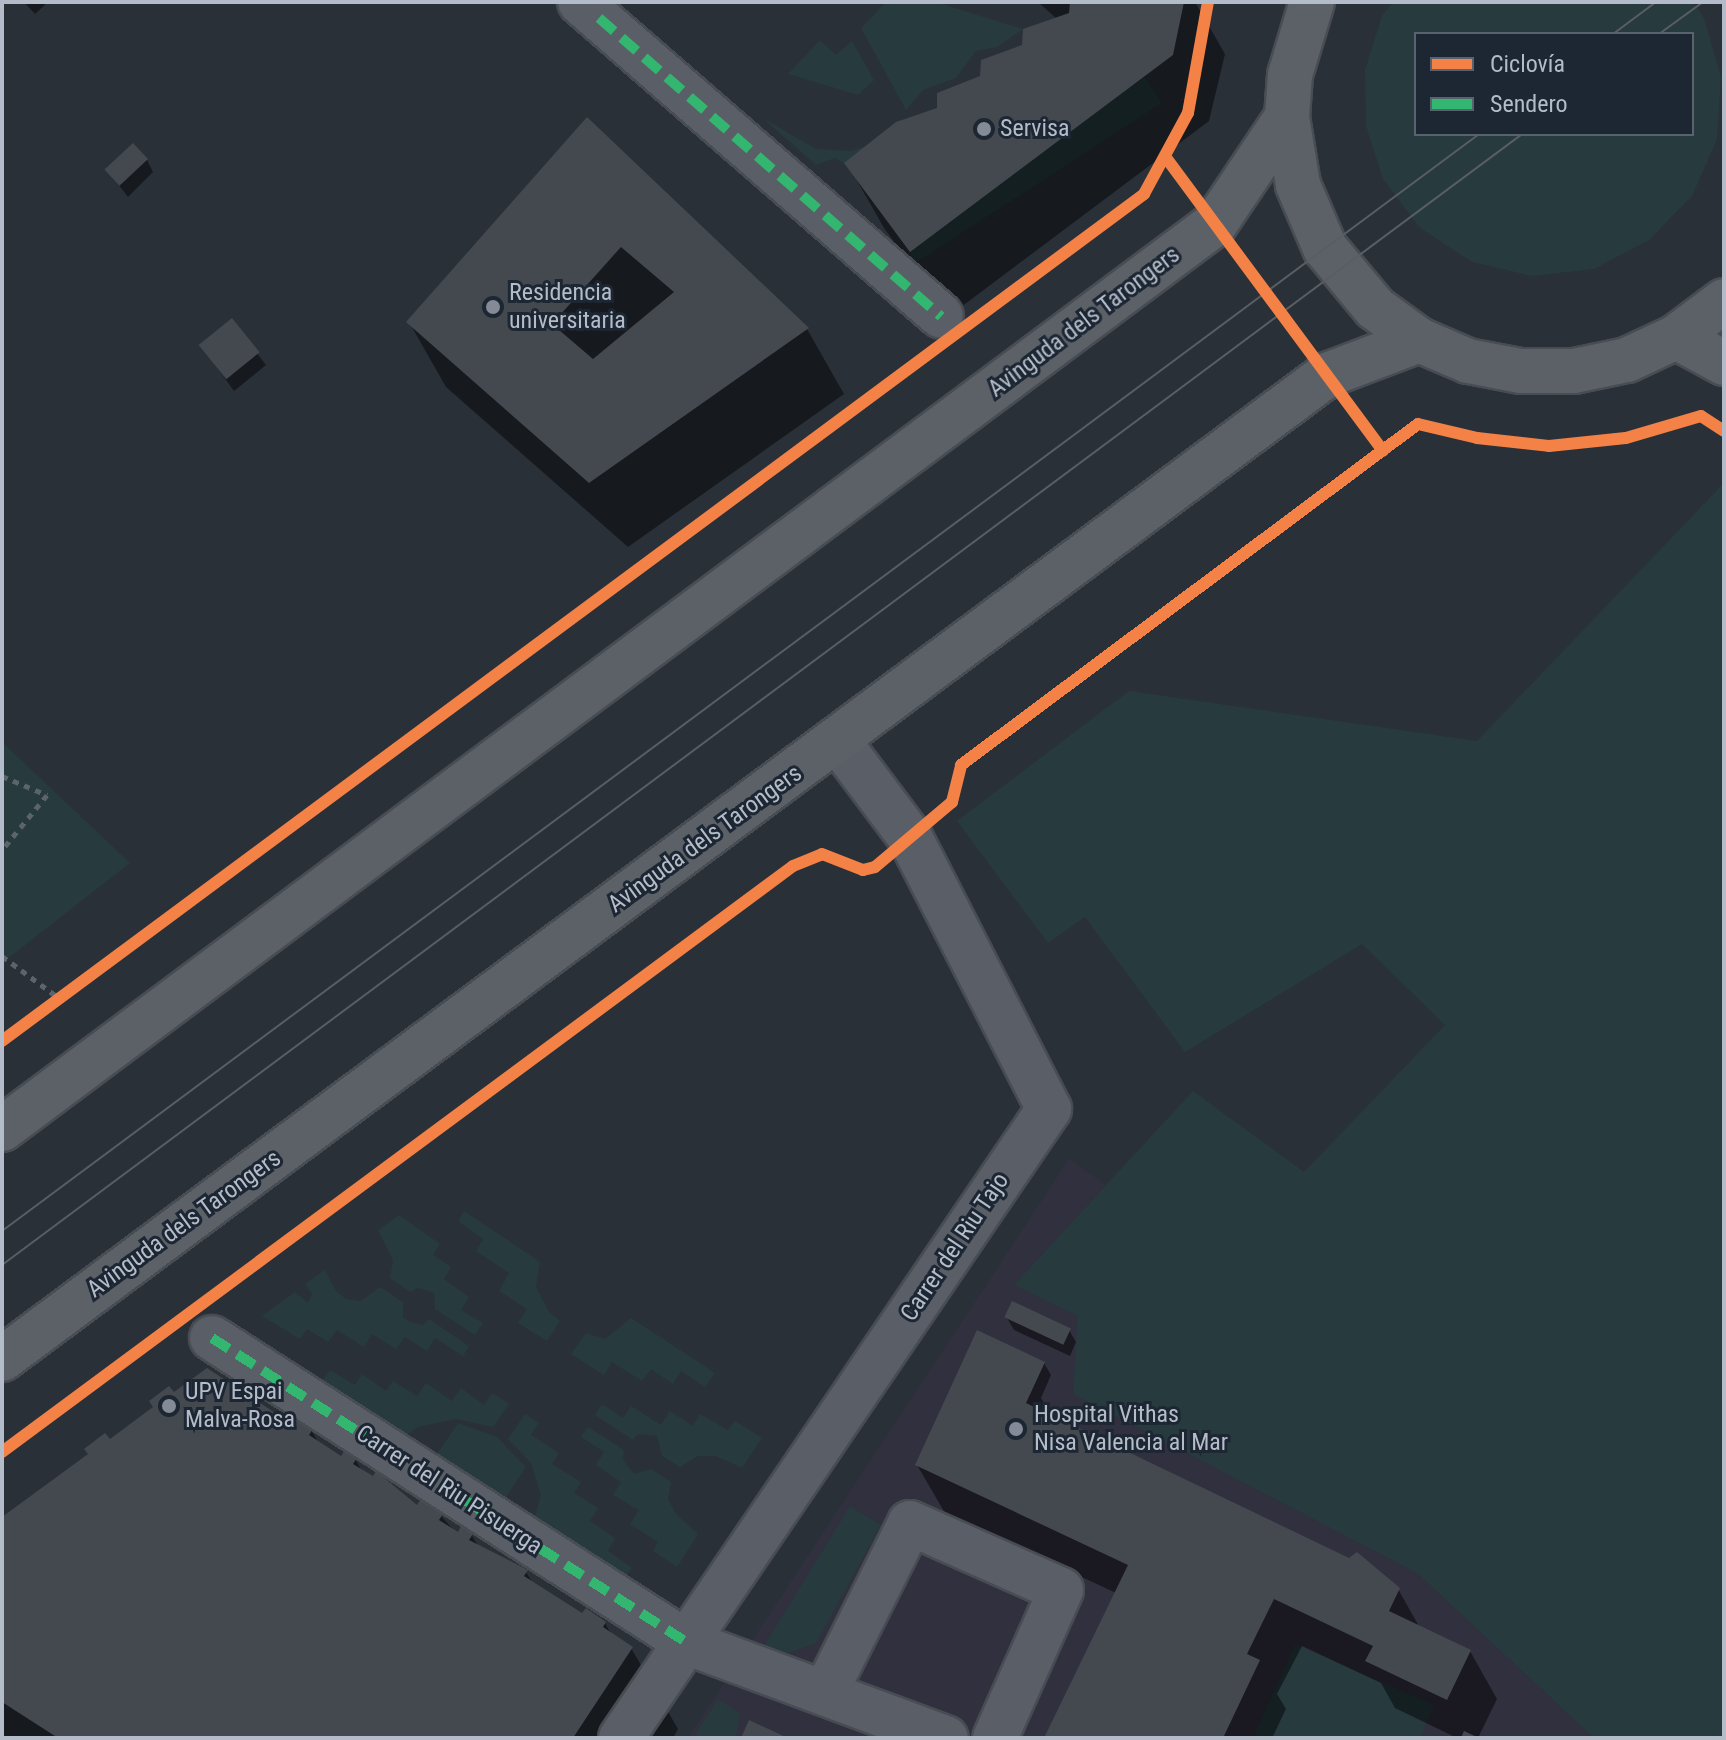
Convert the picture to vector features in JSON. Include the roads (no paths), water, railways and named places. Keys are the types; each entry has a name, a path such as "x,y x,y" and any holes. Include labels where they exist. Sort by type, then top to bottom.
{"main road":[{"path":"1312,2 1290,75 1287,117 1298,185 1325,248 1375,308 1419,340 1468,361 1521,371 1561,371 1627,360 1676,337 1724,301"},
{"name":"Avinguda dels Tarongers","path":"2,1129 1215,224 1287,117"},
{"path":"1676,337 1724,363"},
{"name":"Avinguda dels Tarongers","path":"2,1359 1327,375 1419,340"}],"street":[{"path":"597,7 941,316"},
{"name":"Carrer del Riu Tajo","path":"621,1738 1049,1109 910,837 838,741"},
{"name":"Carrer del Riu Pisuerga","path":"212,1338 686,1642 946,1738"},
{"path":"825,1693 910,1523 1061,1590 995,1738"}],"tram line":[{"path":"1616,32 1656,2"},
{"path":"1662,32 1703,2"},
{"path":"2,1231 1476,136"},
{"path":"2,1265 1519,136"}],"place":[{"name":"Servisa","path":"984,129"},
{"name":"Residencia universitaria","path":"493,307"},
{"name":"UPV Espai Malva-Rosa","path":"169,1406"},
{"name":"Hospital Vithas Nisa Valencia al Mar","path":"1016,1429"}]}
